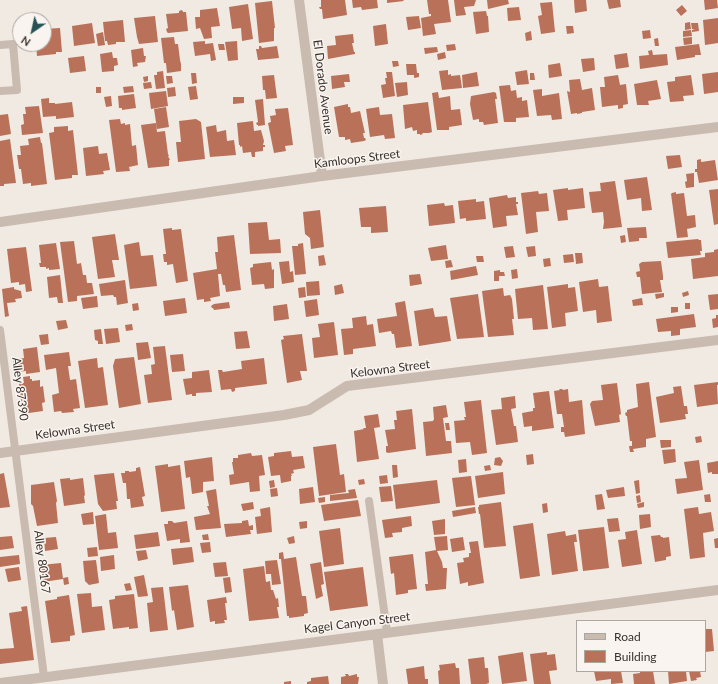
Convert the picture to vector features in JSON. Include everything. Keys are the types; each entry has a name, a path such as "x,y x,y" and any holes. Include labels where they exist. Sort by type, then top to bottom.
{"street":[{"name":"El Dorado Avenue","path":"299,0 322,176"},
{"name":"Kamloops Street","path":"0,222 322,176 718,127"},
{"name":"Kelowna Street","path":"0,453 276,416 309,410 347,386 718,340"},
{"name":"Kagel Canyon Street","path":"0,683 718,590"},
{"path":"382,633 383,684"}],"lane":[{"path":"0,45 13,44 17,90 0,91"},
{"name":"Alley 87390","path":"0,330 15,451"},
{"name":"Alley 80167","path":"15,451 44,677"},
{"path":"369,501 382,633"}],"building":[{"path":"321,0 345,0 347,15 323,19 322,9 319,7 321,7"},
{"path":"352,0 377,0 378,8 362,10 361,7 353,8"},
{"path":"387,0 403,0 404,1 387,3"},
{"path":"427,0 448,0 451,22 434,24 436,34 423,36 421,18 431,16 431,14 429,14"},
{"path":"454,0 476,0 474,6 464,7 466,15 456,16"},
{"path":"487,0 508,0 509,4 488,9"},
{"path":"574,0 586,0 587,11 575,13"},
{"path":"607,0 620,0 621,7 609,9"},
{"path":"704,0 717,0 718,8 705,10"},
{"path":"272,1 275,28 274,41 259,43 255,3"},
{"path":"552,2 555,32 541,34 538,16 542,15 540,3"},
{"path":"248,4 253,39 242,41 241,28 232,29 229,7"},
{"path":"682,5 687,11 681,16 676,10"},
{"path":"519,7 521,20 508,21 507,8"},
{"path":"217,8 220,26 211,27 212,38 204,39 200,28 196,29 195,17 200,17 200,10"},
{"path":"182,10 183,12 186,12 188,31 168,33 166,29 168,28 166,14 179,13 179,11"},
{"path":"486,11 488,16 489,32 476,34 473,12"},
{"path":"155,16 158,42 139,44 134,18"},
{"path":"419,16 421,28 408,30 406,17"},
{"path":"718,18 718,43 705,45 703,20"},
{"path":"123,20 125,42 116,42 116,44 108,45 107,41 105,41 103,22"},
{"path":"690,22 691,29 685,30 685,23"},
{"path":"92,23 95,43 74,46 72,26"},
{"path":"691,23 698,23 699,31 692,32 692,30 695,29 692,29"},
{"path":"386,24 388,44 375,46 373,26"},
{"path":"566,26 573,26 574,33 567,34"},
{"path":"52,28 60,28 62,52 37,56 37,52 52,52"},
{"path":"650,30 651,38 643,39 642,31"},
{"path":"691,30 692,36 683,37 683,31"},
{"path":"531,31 532,40 526,41 525,33"},
{"path":"103,32 105,45 98,46 96,34"},
{"path":"353,34 354,43 352,43 355,54 328,59 327,46 336,45 335,36"},
{"path":"174,37 175,44 178,44 181,71 167,73 166,63 164,63 161,38"},
{"path":"692,37 692,44 684,45 683,38"},
{"path":"658,38 659,46 655,46 654,39"},
{"path":"205,41 205,44 213,43 216,60 211,61 210,54 195,56 193,42"},
{"path":"237,41 238,60 228,61 225,42"},
{"path":"218,44 224,44 225,50 219,50"},
{"path":"455,44 456,50 447,51 446,45"},
{"path":"699,44 701,55 695,55 695,57 677,60 675,47"},
{"path":"259,46 262,48 277,46 279,58 258,60 256,49 259,49"},
{"path":"437,47 438,52 425,54 424,48"},
{"path":"143,48 144,56 146,56 145,62 137,63 138,66 133,67 131,50"},
{"path":"652,50 653,55 667,54 668,65 640,69 639,56 649,55 648,51"},
{"path":"112,52 113,58 117,58 118,65 114,66 114,71 102,72 100,54"},
{"path":"445,52 446,58 438,60 437,54"},
{"path":"627,53 629,67 616,69 614,55"},
{"path":"84,56 86,71 70,73 68,58"},
{"path":"594,58 595,70 583,72 581,59"},
{"path":"392,61 398,61 399,66 393,67"},
{"path":"560,63 562,76 549,78 548,65"},
{"path":"406,64 416,64 419,77 414,78 414,75 407,75"},
{"path":"448,70 448,75 460,75 462,88 442,90 439,71"},
{"path":"527,70 529,84 517,85 515,72"},
{"path":"163,71 165,88 156,89 154,75 157,75 157,72"},
{"path":"386,72 392,72 395,96 383,98 381,85 386,84"},
{"path":"477,72 479,86 463,88 462,75"},
{"path":"718,72 718,92 704,94 702,74"},
{"path":"191,73 196,73 197,83 192,84"},
{"path":"530,73 534,73 535,80 530,80"},
{"path":"349,74 350,82 344,82 345,87 332,89 331,76"},
{"path":"274,75 277,98 266,99 265,90 263,90 262,76"},
{"path":"618,75 620,85 626,84 628,104 623,105 623,108 618,109 618,105 602,107 600,87 605,87 604,77"},
{"path":"691,75 694,95 683,96 684,101 670,102 667,82 675,81 675,77"},
{"path":"148,76 148,81 144,82 143,77"},
{"path":"166,76 172,76 173,83 167,84"},
{"path":"580,79 582,90 592,88 595,110 571,114 567,91 570,92 569,80"},
{"path":"657,80 661,99 648,101 649,105 637,105 634,84"},
{"path":"151,82 152,88 144,89 143,83"},
{"path":"407,82 408,95 397,97 395,83"},
{"path":"510,85 511,91 516,90 517,98 522,97 522,101 527,100 529,117 516,118 516,122 504,122 499,86"},
{"path":"133,86 134,92 124,93 123,87"},
{"path":"196,86 198,99 190,100 188,87"},
{"path":"96,87 101,87 101,93 96,93"},
{"path":"175,87 176,96 168,97 167,88"},
{"path":"542,89 542,96 559,93 562,119 552,120 551,115 537,116 533,90"},
{"path":"166,91 168,106 151,109 149,93"},
{"path":"438,92 439,98 450,96 451,110 460,109 462,125 449,127 449,130 437,130 432,93"},
{"path":"494,92 496,93 497,99 495,99 498,123 484,125 483,122 479,122 479,119 473,120 470,104 471,96"},
{"path":"134,94 136,108 122,110 122,108 119,108 118,96"},
{"path":"111,96 112,106 106,107 104,97"},
{"path":"233,97 244,97 244,103 233,104"},
{"path":"49,98 49,103 55,104 72,102 74,117 56,119 56,116 43,117 41,99"},
{"path":"263,99 265,125 258,126 256,123 258,122 255,100"},
{"path":"428,102 432,132 422,133 423,134 420,135 417,134 417,130 413,131 412,127 405,129 403,105"},
{"path":"348,104 351,113 360,111 365,133 363,133 364,138 366,140 364,141 351,143 350,139 345,140 345,137 339,137 334,107"},
{"path":"39,106 43,133 22,135 21,125 24,124 23,114 26,114 25,107"},
{"path":"166,107 169,127 157,129 154,109"},
{"path":"379,107 380,115 392,114 395,138 385,139 384,135 370,137 366,109"},
{"path":"288,108 293,145 285,146 286,151 274,153 268,123 271,122 270,116 276,115 275,109"},
{"path":"8,114 11,134 0,136 0,115"},
{"path":"120,119 121,124 130,124 132,146 136,145 138,165 129,167 130,171 116,172 109,120"},
{"path":"196,119 201,122 205,159 178,162 176,142 181,142 179,121"},
{"path":"253,121 254,131 261,130 264,141 263,145 265,145 265,147 263,147 263,151 255,152 255,157 252,157 251,152 243,153 242,146 240,147 239,145 237,123"},
{"path":"156,123 157,132 165,131 168,156 170,160 169,166 148,168 141,125"},
{"path":"216,125 217,132 226,130 227,141 234,140 236,155 210,157 206,127"},
{"path":"68,126 68,131 73,130 78,175 72,175 72,178 55,180 49,133 54,132 54,127"},
{"path":"40,137 47,184 31,186 31,183 23,184 17,155 21,155 20,146 29,145 28,139"},
{"path":"10,139 16,183 4,184 4,186 0,186 0,141"},
{"path":"98,146 99,154 107,153 110,170 103,171 104,174 86,176 83,148"},
{"path":"680,155 682,167 668,169 666,156"},
{"path":"701,159 701,162 715,160 718,180 699,183 695,169 697,169 697,160"},
{"path":"694,173 694,187 686,188 686,174"},
{"path":"647,177 652,210 642,211 641,198 627,200 624,180"},
{"path":"615,181 622,227 603,229 603,212 592,213 589,192 601,191 600,183"},
{"path":"568,188 568,190 583,188 585,208 567,210 568,220 558,221 553,190"},
{"path":"718,189 718,224 714,225 709,190"},
{"path":"538,191 539,194 547,193 549,211 536,212 538,232 526,234 521,193"},
{"path":"676,192 676,194 684,193 687,216 695,215 696,227 687,229 688,237 677,238 671,194"},
{"path":"507,195 508,198 516,197 516,202 518,202 518,204 516,204 518,215 506,216 507,226 493,228 489,198"},
{"path":"476,199 476,202 484,201 486,219 466,221 466,218 460,219 458,201"},
{"path":"444,203 445,206 453,205 455,223 429,226 427,205"},
{"path":"386,206 388,232 371,233 371,227 361,227 359,208"},
{"path":"320,210 324,247 311,249 310,238 305,234 303,212"},
{"path":"267,222 269,240 280,239 281,253 250,254 248,223"},
{"path":"646,227 647,238 639,238 639,241 629,242 627,228"},
{"path":"172,228 172,230 181,229 188,281 176,283 173,264 167,265 167,262 164,262 163,254 166,254 163,229"},
{"path":"115,234 119,260 112,260 115,277 98,279 92,237"},
{"path":"234,235 241,290 226,292 221,274 218,274 220,296 210,298 211,301 204,302 204,299 197,300 193,273 217,269 215,252 218,252 217,237"},
{"path":"625,235 626,242 621,243 620,236"},
{"path":"701,240 701,255 668,258 666,242"},
{"path":"74,241 77,264 81,263 83,275 86,275 87,283 92,283 94,294 77,296 77,301 68,302 60,242"},
{"path":"139,242 141,256 153,255 157,286 130,289 124,245"},
{"path":"56,243 60,269 49,270 49,268 46,269 46,267 40,267 39,245"},
{"path":"303,243 306,274 295,275 292,246 298,246 298,244"},
{"path":"446,245 448,259 431,261 428,248"},
{"path":"513,246 515,257 506,258 504,247"},
{"path":"535,246 536,256 528,257 526,247"},
{"path":"26,247 32,291 26,292 25,284 19,285 19,282 11,283 7,249"},
{"path":"718,249 718,276 693,279 691,259 705,257 705,253 714,252 714,250"},
{"path":"575,253 582,253 583,263 576,264"},
{"path":"573,254 574,262 564,263 563,255"},
{"path":"324,255 326,265 319,266 318,256"},
{"path":"476,256 483,256 484,262 477,262"},
{"path":"550,258 551,266 544,267 543,259"},
{"path":"451,260 453,267 446,268 445,261"},
{"path":"289,261 290,272 293,271 294,282 282,284 279,262"},
{"path":"661,261 663,280 660,280 662,292 642,294 640,277 637,277 636,272 640,271 639,264 642,262"},
{"path":"271,262 272,270 274,269 274,288 265,289 264,284 252,285 250,268 253,267 253,264"},
{"path":"476,266 478,275 451,280 450,271"},
{"path":"517,269 518,278 512,279 511,270"},
{"path":"500,270 500,272 504,272 505,276 499,276 499,281 494,281 494,271"},
{"path":"420,274 422,284 410,286 409,275"},
{"path":"60,275 63,303 58,303 57,297 49,298 47,277"},
{"path":"598,279 599,287 608,286 612,321 597,323 596,310 583,312 579,282"},
{"path":"125,280 128,303 117,305 116,297 113,295 101,296 99,284"},
{"path":"319,281 320,295 307,296 306,282"},
{"path":"342,284 344,293 335,295 334,286"},
{"path":"568,284 568,288 575,287 578,311 565,313 566,326 552,328 547,287"},
{"path":"543,285 548,329 533,330 532,318 518,319 515,289"},
{"path":"14,287 14,289 21,291 22,298 15,299 16,302 7,303 9,316 5,317 2,289"},
{"path":"305,287 306,297 299,298 298,288"},
{"path":"503,288 504,296 510,295 512,299 514,335 488,337 482,291"},
{"path":"688,291 689,295 683,297 682,293"},
{"path":"664,293 664,297 656,299 655,294"},
{"path":"478,294 484,337 457,339 450,298"},
{"path":"718,294 718,309 710,310 708,295"},
{"path":"97,296 98,307 83,309 81,298"},
{"path":"185,298 187,313 165,316 163,301"},
{"path":"642,298 643,305 633,306 632,300"},
{"path":"317,299 319,315 306,317 304,301"},
{"path":"405,301 412,346 396,348 394,334 392,334 391,331 379,333 377,319 397,316 395,303"},
{"path":"229,302 230,308 214,310 211,306 214,304"},
{"path":"138,303 139,310 133,311 132,304"},
{"path":"685,303 690,303 690,309 685,309"},
{"path":"287,304 289,319 274,321 273,306"},
{"path":"671,307 678,307 678,312 671,313"},
{"path":"433,308 435,317 447,316 451,341 419,346 414,311"},
{"path":"694,314 696,327 680,329 680,335 671,336 671,331 658,332 656,319"},
{"path":"716,315 718,315 718,327 713,328 712,319 716,318"},
{"path":"366,316 367,325 373,324 376,346 353,349 353,354 344,355 341,329 353,328 352,318"},
{"path":"66,320 68,328 58,330 56,321"},
{"path":"334,322 338,355 314,358 312,338 320,337 318,324"},
{"path":"132,324 133,330 126,331 125,325"},
{"path":"118,328 120,342 106,344 104,329"},
{"path":"101,329 103,344 98,344 98,341 95,340 94,330"},
{"path":"247,331 250,348 236,349 234,332"},
{"path":"48,334 49,344 41,345 39,335"},
{"path":"302,334 307,371 300,371 302,380 287,383 281,340 284,339 283,336"},
{"path":"148,342 151,358 138,360 136,343"},
{"path":"165,346 172,400 148,403 144,375 152,374 151,365 155,364 153,347"},
{"path":"37,347 40,372 26,374 26,371 15,372 13,360 24,358 23,349"},
{"path":"69,352 71,366 68,366 70,380 76,379 80,408 73,409 74,412 54,412 52,395 59,393 56,368 46,370 44,355"},
{"path":"183,354 185,371 172,372 170,355"},
{"path":"134,357 141,404 119,408 113,366 115,359"},
{"path":"97,358 98,368 103,367 108,405 85,408 78,361"},
{"path":"264,358 267,384 235,388 235,391 232,392 231,389 221,390 218,370 222,370 223,372 242,369 241,361"},
{"path":"209,370 212,392 196,393 196,396 192,396 192,394 186,395 183,379 192,378 192,372"},
{"path":"30,376 32,381 40,380 40,387 43,386 45,402 42,403 43,411 22,414 19,383 24,383 23,377"},
{"path":"649,382 656,437 646,439 646,447 633,449 634,452 630,452 629,446 632,446 632,441 630,441 627,416 625,413 627,410 638,407 636,384"},
{"path":"718,382 718,404 697,407 694,385"},
{"path":"617,383 621,414 619,415 620,422 595,426 590,404 592,401 603,400 601,385"},
{"path":"681,386 684,406 687,406 688,414 685,414 686,419 660,423 656,397 674,393 673,387"},
{"path":"559,389 568,389 569,402 582,400 585,434 565,437 564,432 561,432 561,427 564,427 562,414 557,414 554,391 560,390"},
{"path":"549,391 554,428 532,431 532,426 524,427 522,413 533,411 533,408 535,408 533,393"},
{"path":"515,396 516,408 511,409 514,426 516,426 518,442 496,445 491,410 502,409 501,398"},
{"path":"481,400 487,453 472,455 470,442 456,443 454,421 465,420 464,402"},
{"path":"446,405 448,417 443,418 446,441 451,441 452,453 426,456 423,422 433,421 433,407"},
{"path":"412,409 416,449 386,452 386,446 388,446 385,430 395,429 394,420 397,420 396,411"},
{"path":"378,414 380,427 374,428 379,459 357,462 354,431 366,428 364,416"},
{"path":"445,423 449,423 450,430 446,430"},
{"path":"701,436 702,442 696,443 695,437"},
{"path":"660,440 671,440 671,447 661,448"},
{"path":"336,444 340,475 344,474 346,492 319,496 313,447"},
{"path":"675,449 676,462 664,464 662,450"},
{"path":"291,451 292,457 303,456 305,468 293,470 294,473 291,474 291,481 281,483 280,475 271,476 268,457 274,456 274,453"},
{"path":"251,453 252,456 262,455 265,475 259,476 260,491 250,492 249,482 230,485 229,475 234,474 232,462 233,458 238,458 238,455"},
{"path":"533,454 534,464 527,465 526,455"},
{"path":"212,457 214,481 203,482 203,492 192,494 190,477 186,478 184,461"},
{"path":"500,457 503,461 501,466 494,465 495,458"},
{"path":"466,459 467,472 459,473 458,460"},
{"path":"699,460 703,490 677,494 675,479 687,478 684,462"},
{"path":"718,461 718,474 712,474 712,472 708,473 707,463"},
{"path":"168,464 168,467 180,465 185,509 161,512 155,466"},
{"path":"392,465 397,465 398,477 393,478"},
{"path":"490,465 491,470 485,471 484,466"},
{"path":"140,467 145,496 142,497 144,506 131,508 130,499 127,499 126,483 123,483 121,473 125,473 125,471 136,471 136,468"},
{"path":"503,472 505,494 478,498 475,476"},
{"path":"4,473 10,507 0,508 0,474"},
{"path":"114,473 118,501 116,501 117,509 103,511 98,504 94,475"},
{"path":"387,475 388,483 380,484 379,476"},
{"path":"471,476 475,505 456,507 452,478"},
{"path":"70,478 70,480 83,478 85,503 64,506 60,479"},
{"path":"364,479 365,484 359,485 358,480"},
{"path":"274,480 275,487 270,488 269,481"},
{"path":"437,480 440,503 396,509 393,485"},
{"path":"639,480 640,493 636,494 634,481"},
{"path":"54,482 58,523 37,526 33,506 31,504 31,485"},
{"path":"391,486 393,501 381,502 379,487"},
{"path":"313,487 315,502 300,504 299,489"},
{"path":"624,487 625,496 608,498 606,490"},
{"path":"277,488 278,496 271,497 270,489"},
{"path":"216,489 221,528 196,530 194,517 210,514 207,506 209,506 206,491"},
{"path":"355,489 357,498 330,501 330,495 349,493 348,490"},
{"path":"602,494 605,509 597,510 595,495"},
{"path":"710,494 711,502 705,502 704,495"},
{"path":"640,495 641,502 637,503 636,496"},
{"path":"325,497 325,502 319,503 318,498"},
{"path":"358,500 361,516 324,521 321,505"},
{"path":"253,502 254,509 243,511 241,504"},
{"path":"501,502 506,546 484,548 478,507 479,505"},
{"path":"644,502 644,507 638,508 637,504"},
{"path":"547,503 548,512 543,513 542,504"},
{"path":"270,507 272,532 257,534 255,517 261,516 260,509"},
{"path":"475,507 476,513 453,517 452,511"},
{"path":"698,507 699,514 711,512 714,531 703,533 705,557 690,559 684,509"},
{"path":"93,512 94,524 83,525 81,514"},
{"path":"106,514 108,533 116,532 118,548 99,550 95,516"},
{"path":"650,514 651,527 640,529 639,515"},
{"path":"411,516 412,526 402,528 402,532 392,533 393,537 385,538 382,520"},
{"path":"618,518 620,531 609,532 607,519"},
{"path":"445,519 445,534 434,535 432,521"},
{"path":"248,520 249,526 253,525 253,530 250,530 251,534 226,537 224,524 242,523 242,521"},
{"path":"168,521 172,521 174,523 187,521 190,542 180,543 180,539 167,541 164,524 168,524"},
{"path":"307,521 307,528 300,529 299,522"},
{"path":"533,523 540,576 520,579 513,526"},
{"path":"604,527 609,568 583,571 578,530"},
{"path":"340,528 344,564 324,567 319,531"},
{"path":"637,530 642,564 622,567 618,540 626,539 625,532"},
{"path":"565,531 566,536 576,534 577,542 574,542 578,571 552,575 547,534"},
{"path":"158,532 160,546 136,549 134,535"},
{"path":"208,534 209,540 203,540 202,535"},
{"path":"660,535 663,538 669,537 671,556 666,557 666,560 655,562 651,536"},
{"path":"12,536 14,548 0,550 0,537"},
{"path":"294,536 295,543 289,544 287,538"},
{"path":"447,536 448,550 437,551 443,568 447,568 446,589 426,591 425,584 428,584 425,552 436,550 434,537"},
{"path":"56,537 58,549 45,551 44,538"},
{"path":"463,537 465,550 452,552 450,539"},
{"path":"718,538 718,548 715,548 714,539"},
{"path":"478,541 484,583 468,586 468,582 460,584 457,563 464,562 463,558 469,557 469,553 471,553 469,542"},
{"path":"210,542 211,552 202,553 200,543"},
{"path":"97,547 98,556 88,557 87,548"},
{"path":"192,547 194,562 173,565 171,549"},
{"path":"146,550 148,559 138,561 136,551"},
{"path":"283,552 284,559 296,557 302,596 306,596 308,613 304,614 304,616 289,618 289,616 287,616 281,559 279,559 279,553"},
{"path":"413,554 417,589 408,590 408,593 396,595 394,573 391,574 389,557"},
{"path":"19,555 20,564 0,567 0,557"},
{"path":"114,555 115,569 101,571 100,557"},
{"path":"96,560 99,583 89,585 85,581 83,561"},
{"path":"277,560 281,584 272,585 271,574 266,574 265,561"},
{"path":"226,562 228,576 215,577 213,563"},
{"path":"321,562 324,584 321,585 323,596 316,599 310,564"},
{"path":"61,563 63,579 43,582 41,565"},
{"path":"264,566 266,582 270,581 271,590 273,590 276,599 278,598 279,607 277,607 279,618 249,621 243,569"},
{"path":"19,567 21,580 8,582 5,569"},
{"path":"363,567 368,606 330,611 324,572"},
{"path":"144,575 148,596 138,597 134,577"},
{"path":"68,577 69,584 64,585 63,578"},
{"path":"230,577 232,592 225,593 223,578"},
{"path":"130,583 132,590 126,591 124,584"},
{"path":"188,585 194,627 177,630 174,610 172,611 169,587"},
{"path":"163,587 168,630 150,632 147,603 153,602 151,588"},
{"path":"91,593 92,607 102,606 105,630 82,633 77,594"},
{"path":"134,594 138,628 129,629 129,627 113,629 109,600 115,599 115,596"},
{"path":"69,595 75,635 70,636 70,641 51,643 45,601"},
{"path":"226,597 227,603 225,603 227,620 224,620 225,623 215,624 215,621 210,622 207,600"},
{"path":"27,606 34,660 0,664 0,649 14,648 9,613 22,611 21,607"},
{"path":"706,629 712,629 714,651 706,652"},
{"path":"523,652 527,681 502,684 498,656"},
{"path":"547,652 547,655 555,654 557,670 549,671 551,684 534,684 530,654"},
{"path":"484,657 485,668 488,668 489,683 471,684 468,659"},
{"path":"455,663 456,668 459,668 460,684 439,684 439,665"},
{"path":"424,666 425,679 428,679 428,684 408,684 406,669"},
{"path":"594,672 621,672 623,683 611,684 611,679 596,681"},
{"path":"653,672 655,684 634,684 633,674"},
{"path":"668,672 686,672 687,681 669,684"},
{"path":"689,672 700,672 701,677 696,678 697,680 691,681"},
{"path":"345,674 348,674 349,676 357,674 357,677 359,677 358,684 341,684 341,677 346,676"},
{"path":"328,676 329,684 307,684 307,682 311,681 311,678"},
{"path":"291,681 291,684 284,684 284,682"}]}
